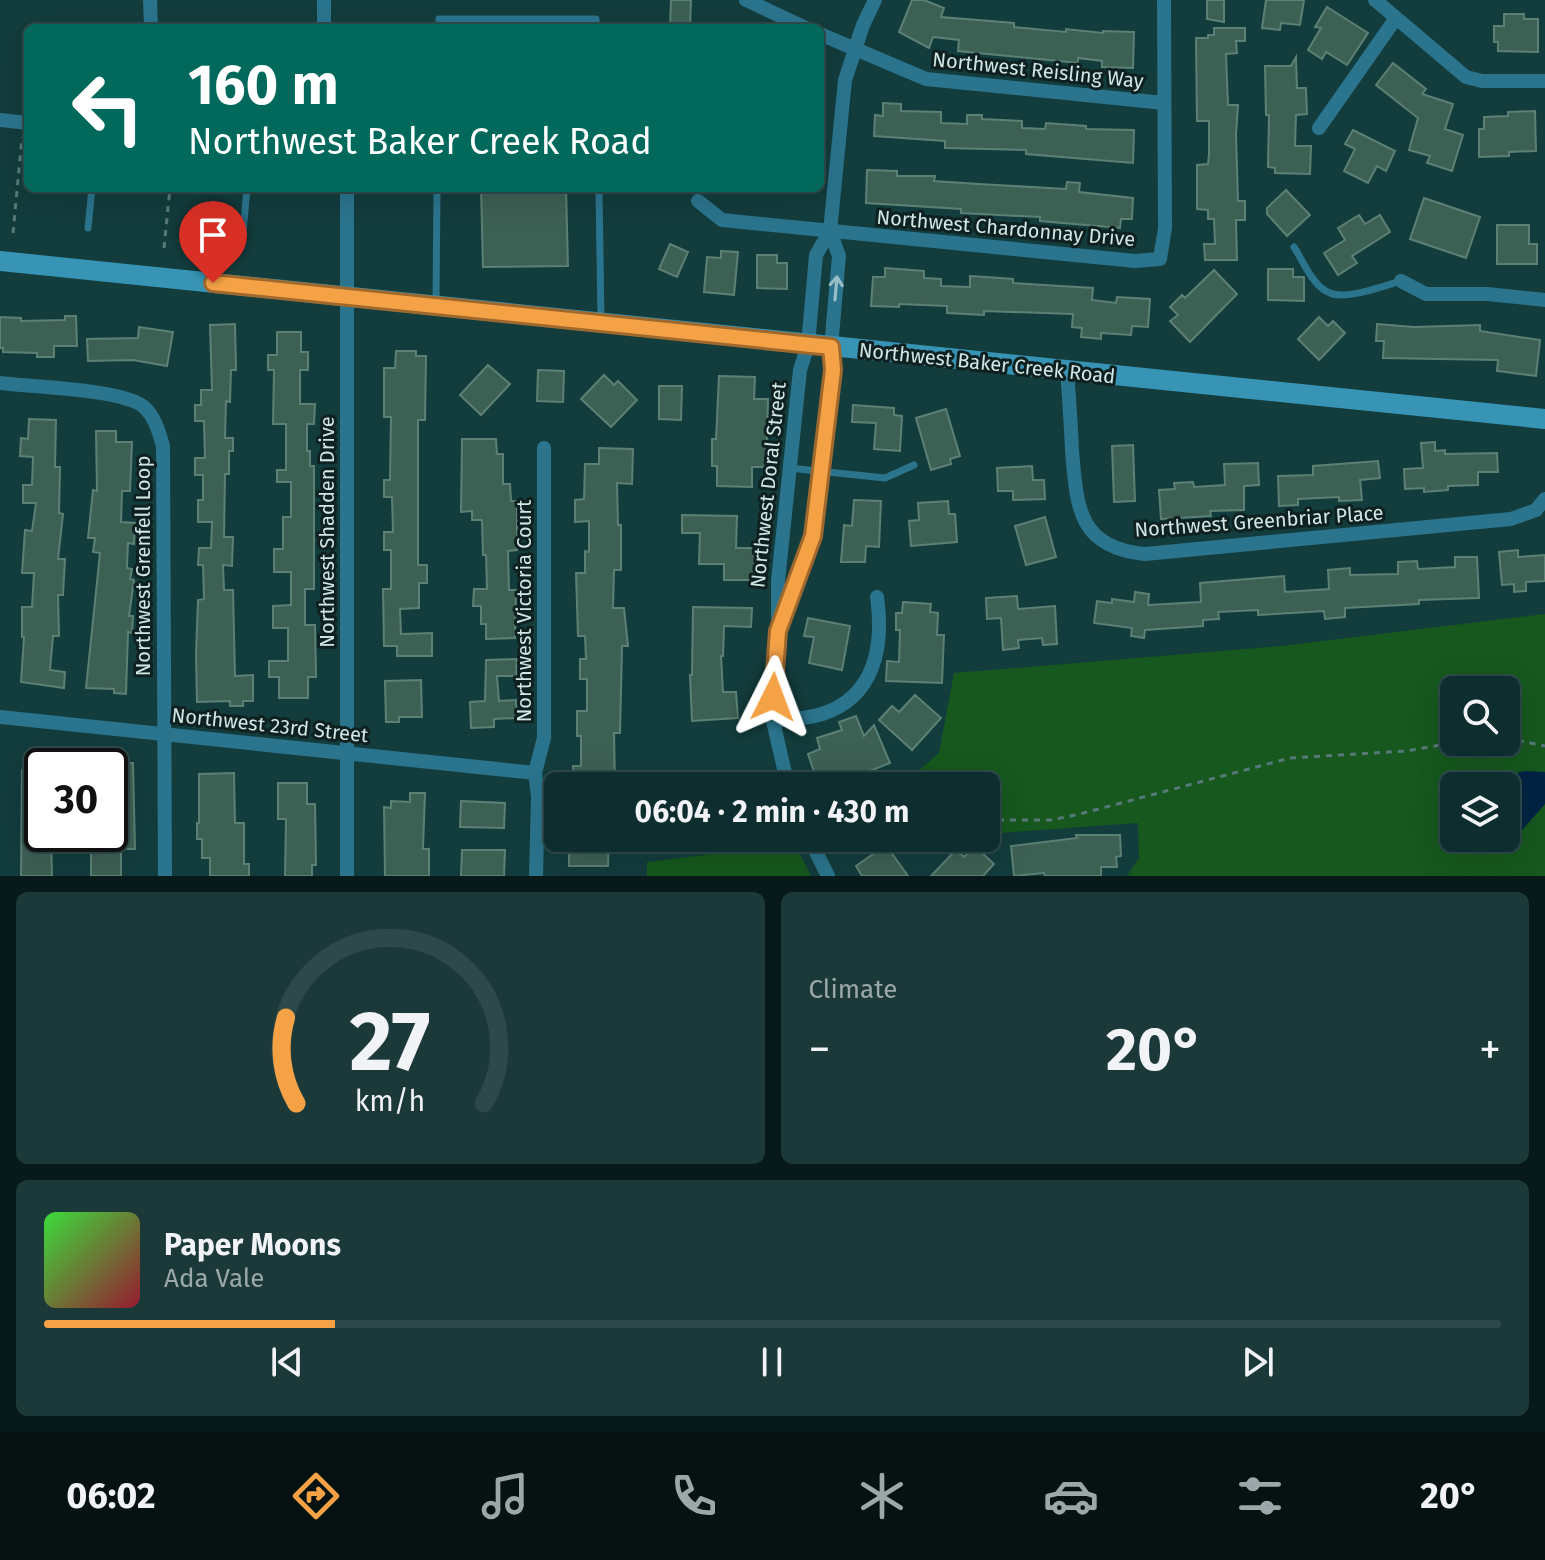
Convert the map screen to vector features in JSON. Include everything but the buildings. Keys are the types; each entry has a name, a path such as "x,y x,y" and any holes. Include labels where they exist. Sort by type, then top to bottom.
{"main road":[{"name":"Northwest Baker Creek Road","path":"0,261 1545,419"}],"street":[{"path":"150,0 151,24"},
{"path":"324,0 324,24"},
{"path":"746,0 797,24"},
{"path":"698,201 722,220 830,231 845,80 854,49 875,0"},
{"name":"Northwest Chardonnay Drive","path":"830,231 1135,261 1160,259 1165,228 1164,0"},
{"path":"1375,0 1466,77 1482,81 1545,81"},
{"path":"1319,128 1396,18"},
{"name":"Northwest Reisling Way","path":"824,36 912,75 946,83 1164,103"},
{"path":"0,120 24,123"},
{"name":"Northwest Shadden Drive","path":"347,192 347,876"},
{"name":"Northwest Doral Street","path":"785,772 773,721 778,581 800,370 808,345 816,255 830,231"},
{"name":"Northwest Doral Street","path":"778,631 813,536 822,471 833,370 831,347 839,256 830,231"},
{"path":"1401,281 1426,294 1501,295 1545,300"},
{"name":"Northwest Greenbriar Place","path":"1067,370 1076,504 1090,529 1115,547 1129,552 1145,554 1511,519 1536,510 1545,499"},
{"name":"Northwest Grenfell Loop","path":"0,383 132,400 144,408 158,426 163,446 165,876"},
{"name":"Northwest Victoria Court","path":"536,876 538,796 535,773 544,738 544,448"},
{"path":"773,721 820,715 854,697 869,679 877,657 880,619 877,597"},
{"name":"Northwest 23rd Street","path":"0,717 535,773"},
{"path":"816,852 828,876"}],"lane":[{"path":"439,24 439,19 596,19 596,24"},
{"path":"88,228 92,192"},
{"path":"242,244 247,192"},
{"path":"436,306 437,192"},
{"path":"599,192 601,323"},
{"path":"1294,247 1314,280 1330,293 1348,294 1401,281"},
{"path":"789,468 885,478 914,465"}],"path":[{"path":"13,233 22,137"},
{"path":"164,248 170,192"},
{"path":"1520,741 1545,746"},
{"path":"1000,820 1050,820 1076,815 1290,758 1406,751 1440,745"}],"green space":[{"path":"1545,614 1545,876 1127,876 1139,858 1138,823 1000,833 1000,772 917,772 939,753 954,673 1281,646"},
{"path":"728,852 799,852 811,876 647,876 647,862"}],"water":[{"path":"1525,771 1545,772 1545,804 1520,833 1520,772"}],"route":[{"path":"213,283 831,347 833,370 820,495 813,536 778,631 773,697"}]}
